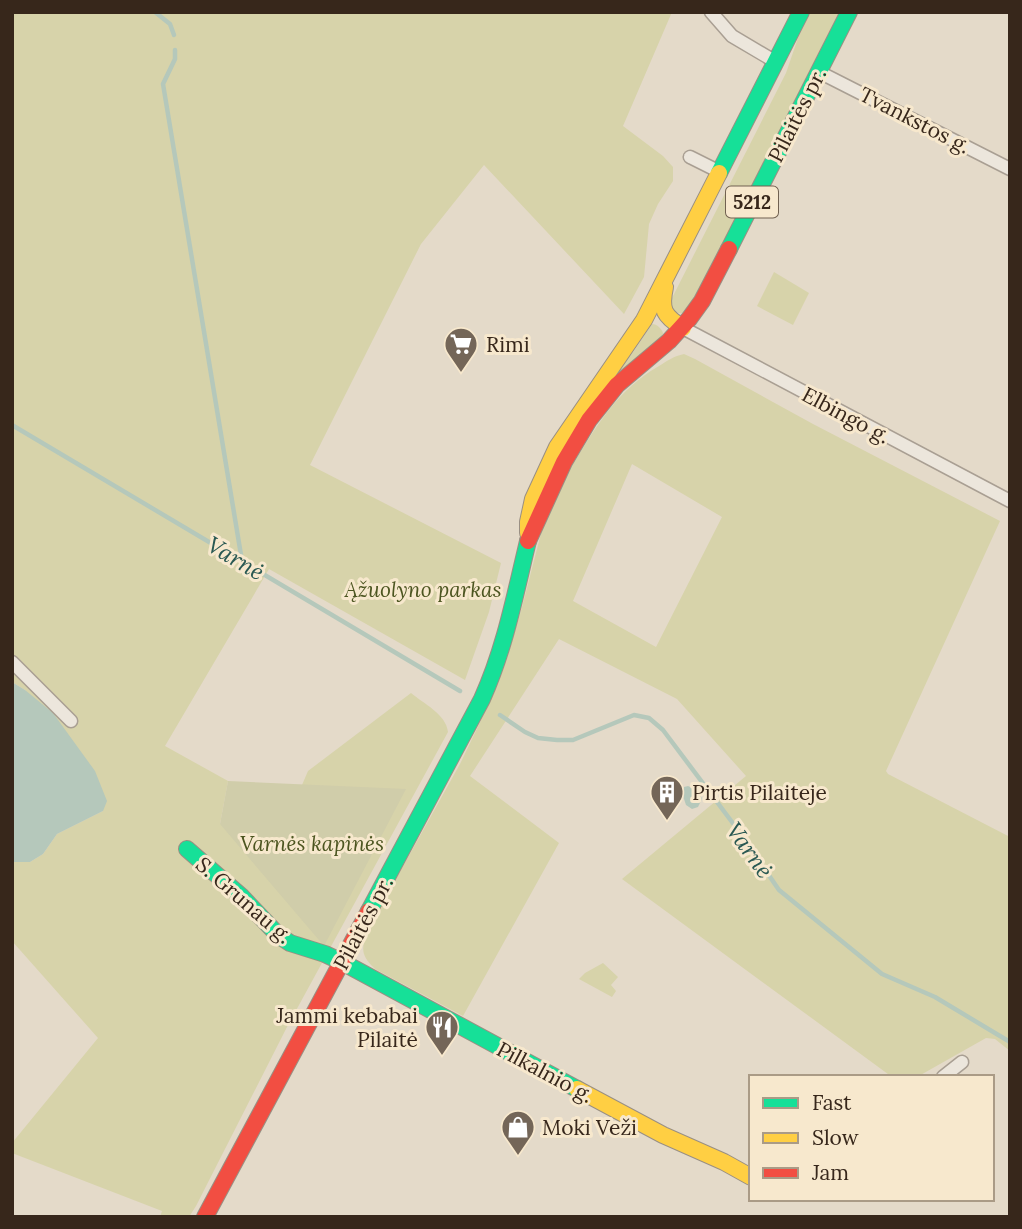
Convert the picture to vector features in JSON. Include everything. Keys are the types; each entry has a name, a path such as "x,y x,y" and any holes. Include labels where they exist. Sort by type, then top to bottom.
{"main road":[{"name":"Pilaitės pr.","path":"205,1217 490,681 506,635 528,541 530,510 557,447 644,320 801,12"},
{"name":"Pilaitės pr.","path":"528,541 564,463 597,408 630,372 664,346 682,328 702,301 849,12"},
{"name":"Pilaitės pr.","path":"668,274 663,293 663,313 682,328"},
{"name":"S. Grunau g.","path":"187,849 241,896 278,935 290,943 342,962"},
{"name":"Pilkalnio g.","path":"342,962 663,1135 749,1176"}],"street":[{"path":"711,12 733,36 776,62"},
{"name":"Tvankstos g.","path":"819,72 1010,169"},
{"path":"690,157 720,172"},
{"name":"Elbingo g.","path":"682,328 1010,501"},
{"path":"12,662 71,722"},
{"path":"946,1075 962,1062"}],"green space":[{"name":"Ąžuolyno parkas","path":"12,12 672,12 623,126 663,156 673,167 673,181 649,224 644,277 624,314 484,165 421,244 310,465 501,563 489,612 465,680 269,569 165,746 228,781 220,824 405,790 302,785 308,771 411,693 439,715 448,732 287,1027 189,1217 160,1217 162,1211 12,1153 12,1143 98,1038 12,941 12,862 30,862 43,854 57,834 103,811 25,690 12,682"},
{"path":"811,12 839,12 697,295 683,313 676,312 670,305 672,298 786,73 798,38"},
{"path":"774,272 809,293 793,325 757,306"},
{"path":"652,324 662,330 662,337 604,387 634,351"},
{"path":"684,354 695,359 1000,521 886,771 1010,837 1010,1051 995,1039 986,1038 921,1075 889,1075 622,879 746,776 677,699 559,639 470,776 559,843 463,1016 375,969 365,956 363,948 367,931 460,764 495,691 522,607 546,514 569,459 575,461 601,420 632,385 671,359","holes":["632,464 722,517 656,647 573,601"]},
{"name":"Varnės kapinės","path":"228,781 406,789 324,946 220,824"},
{"path":"603,963 618,977 611,985 616,991 612,997 579,979"}],"shaded area":[{"path":"12,682 53,713 95,771 107,801 103,811 57,834 43,854 30,862 12,862"},
{"path":"684,787 699,791 702,799 698,807 692,809 686,805 682,793"}],"waterway":[{"path":"155,12 170,24 174,35"},
{"path":"175,50 175,59 163,84 242,561"},
{"name":"Varnė","path":"12,425 460,691"},
{"name":"Varnė","path":"500,715 538,738 557,740 573,740 634,715 649,718 663,730 779,890 882,974 935,997 1010,1042"}],"traffic: fast":[{"path":"719,173 801,12"},
{"path":"729,249 849,12"},
{"path":"369,911 482,699 503,641 528,541"},
{"path":"187,849 241,896 278,935 290,943 342,962 577,1089"}],"traffic: slow":[{"path":"528,533 533,499 557,447 644,320 719,173"},
{"path":"665,287 665,312 683,328"},
{"path":"577,1089 663,1135 749,1176"}],"traffic: jam":[{"path":"528,541 564,462 589,420 617,385 669,341 689,319 702,301 729,249"},
{"path":"205,1217 369,911"}],"place":[{"name":"Rimi","path":"461,374"},
{"name":"Pirtis Pilaiteje","path":"667,822"},
{"name":"Jammi kebabai Pilaitė","path":"442,1057"},
{"name":"Moki Veži","path":"518,1157"}]}
